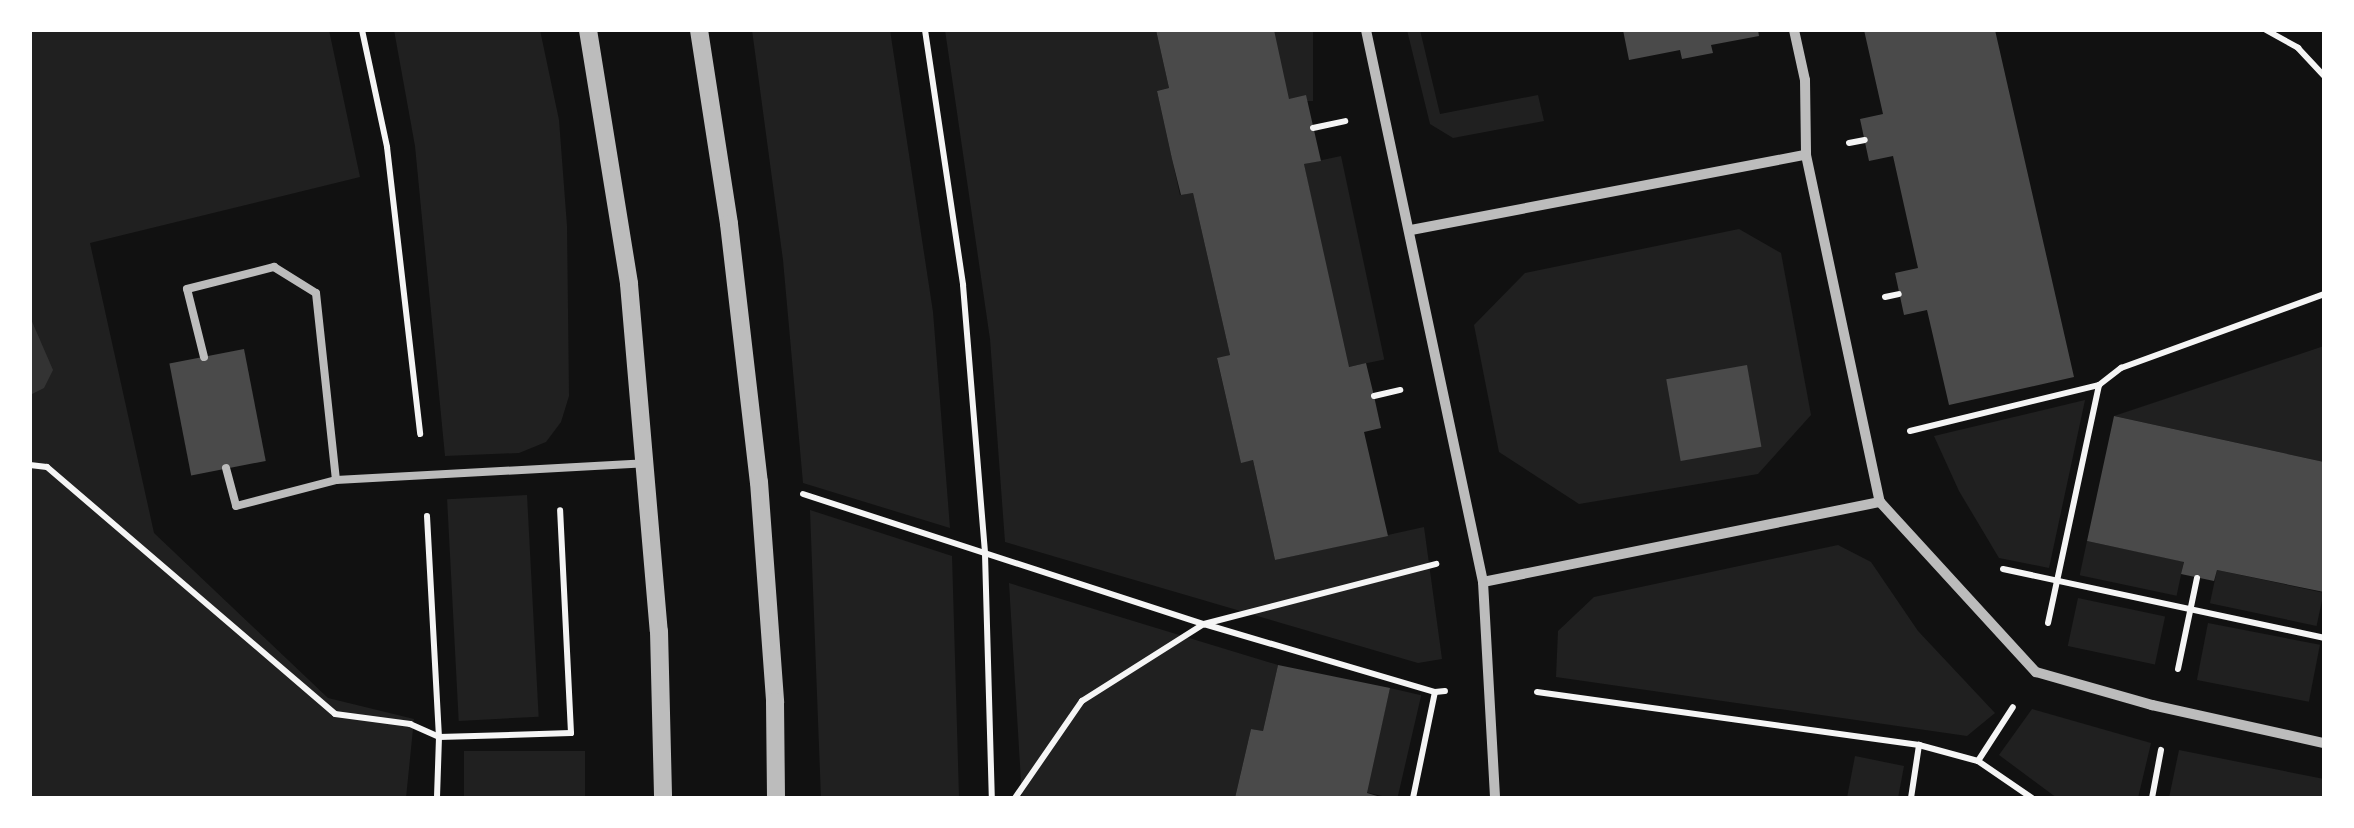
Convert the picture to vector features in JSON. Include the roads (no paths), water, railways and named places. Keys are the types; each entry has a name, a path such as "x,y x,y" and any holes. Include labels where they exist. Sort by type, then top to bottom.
{"street":[{"path":"588,30 630,284 659,632 664,798"},
{"path":"699,30 728,224 759,482 776,702 776,798"},
{"path":"1366,30 1483,582 1495,798"},
{"path":"1794,30 1805,80 1806,155 1880,502 2036,672 2170,709 2324,743"},
{"path":"1411,230 1806,155"},
{"path":"1483,582 1880,502"}],"lane":[{"path":"204,356 187,290 274,267 316,292 336,480"},
{"path":"226,468 236,506 336,480 425,478 645,462"}]}
